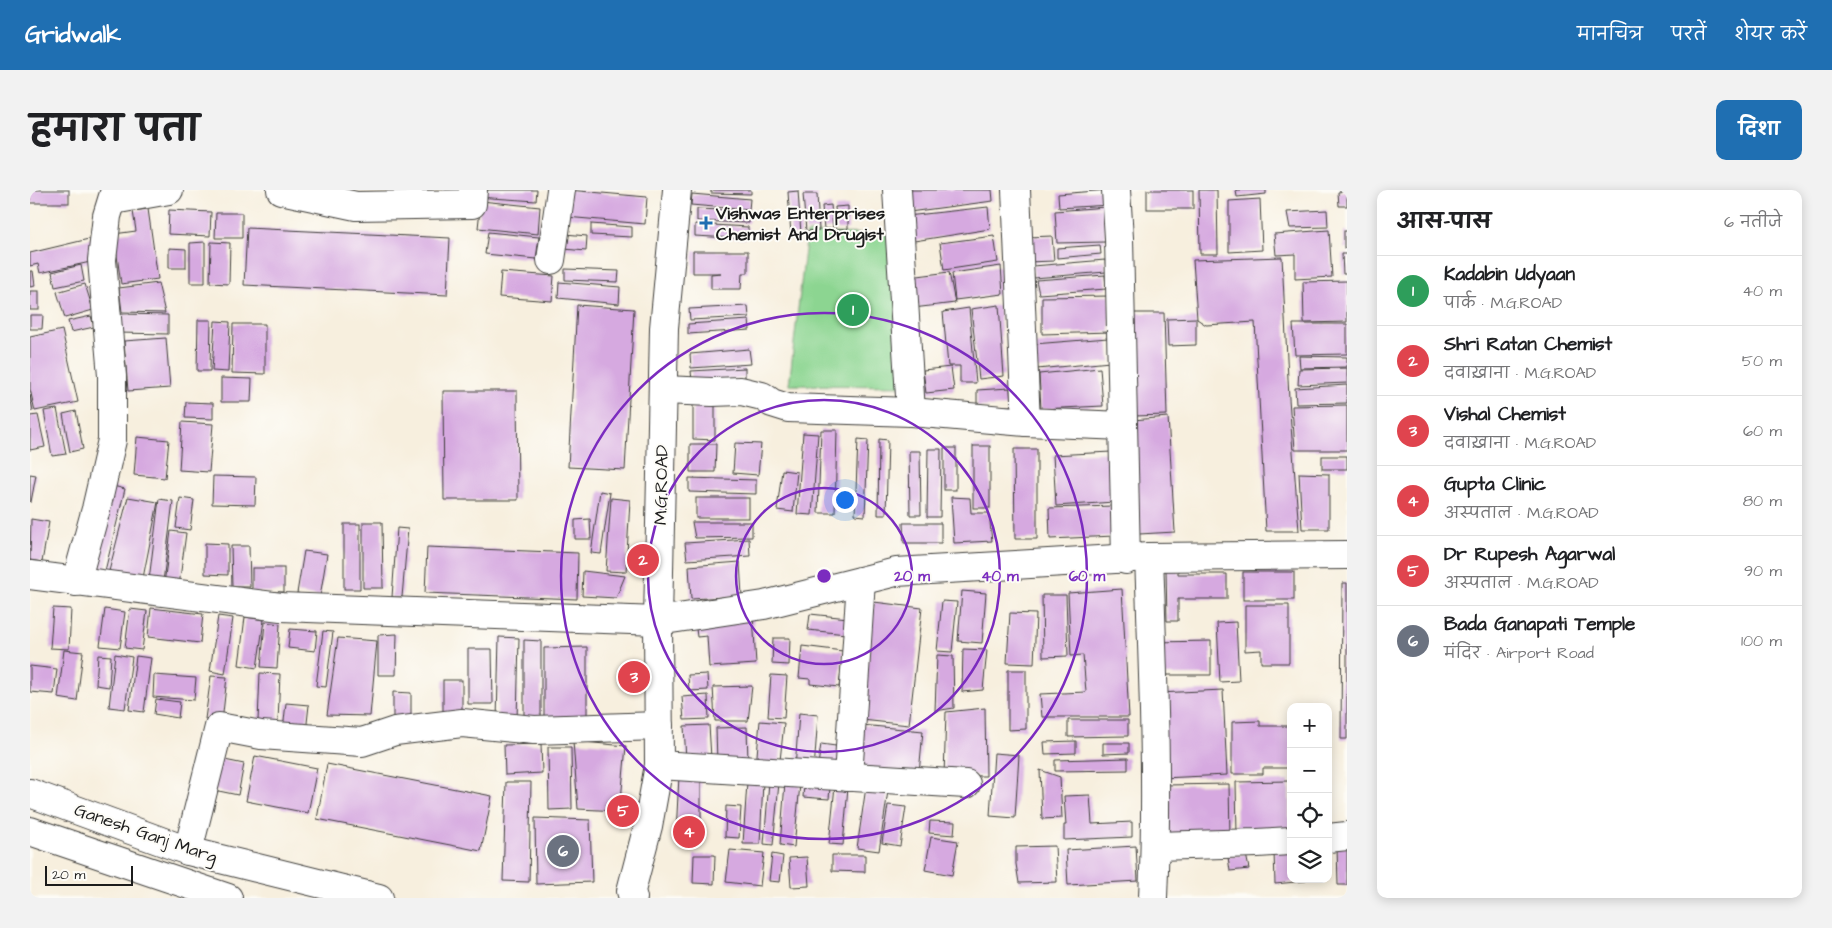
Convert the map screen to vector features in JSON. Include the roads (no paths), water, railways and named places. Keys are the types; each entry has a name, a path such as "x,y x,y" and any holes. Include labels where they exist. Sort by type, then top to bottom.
{"street":[{"path":"76,582 112,440 112,376 102,260 107,216 114,195 169,190"},
{"path":"281,190 356,206 472,204 473,190"},
{"path":"551,260 561,190"},
{"name":"M.G.ROAD","path":"629,896 648,826 659,766 658,621 664,328 677,190"},
{"path":"897,190 912,412"},
{"path":"1016,190 1026,422"},
{"path":"1116,190 1123,426 1137,558 1156,846 1154,898"},
{"path":"663,390 741,391 762,396 772,403 788,408 912,412 1026,422 1123,426"},
{"path":"30,575 281,606 658,621 764,605 896,572 1137,558 1347,555"},
{"path":"848,777 861,581"},
{"path":"188,851 218,727 261,735 362,742 395,731 462,724 534,730 659,726"},
{"path":"659,766 966,784"},
{"name":"Ganesh Ganj Marg","path":"30,793 188,851 379,898"},
{"path":"30,831 228,898"},
{"path":"1332,838 1347,836"},
{"path":"1156,846 1257,844 1287,841"}],"place":[{"name":"Vishwas Enterprises Chemist And Drugist","path":"706,223"},
{"name":"Kadabin Udyaan","path":"853,310"},
{"name":"Shri Ratan Chemist","path":"643,560"},
{"name":"Vishal Chemist","path":"634,677"},
{"name":"Dr Rupesh Agarwal","path":"623,811"},
{"name":"Gupta Clinic","path":"689,832"},
{"name":"Bada Ganapati Temple","path":"563,851"}]}
